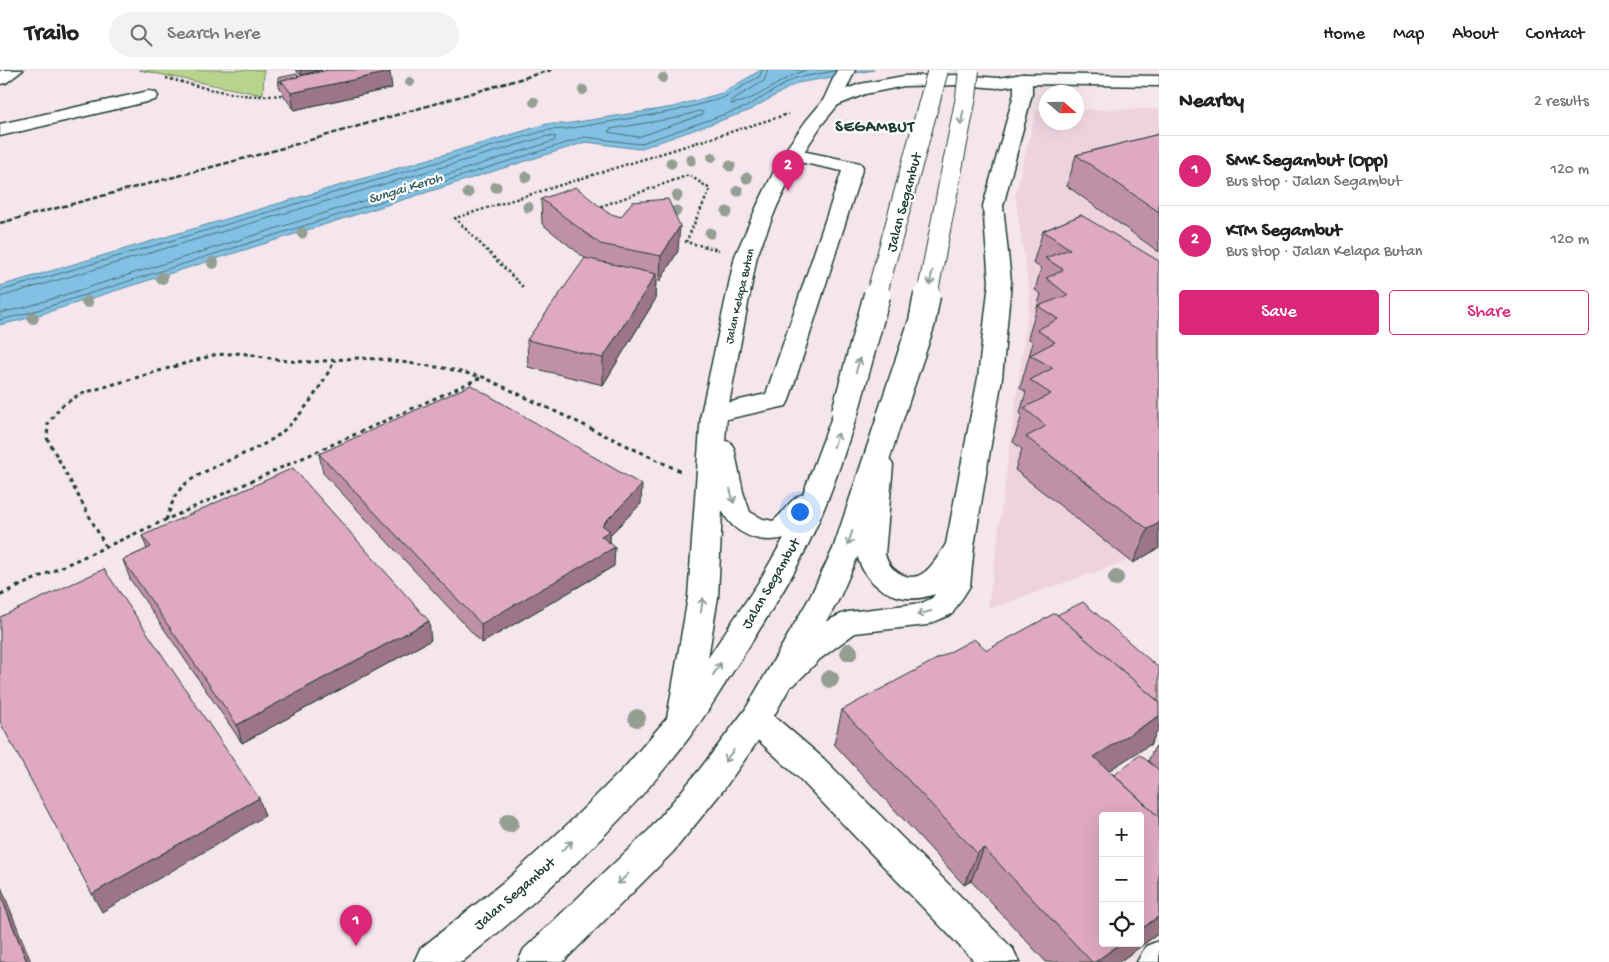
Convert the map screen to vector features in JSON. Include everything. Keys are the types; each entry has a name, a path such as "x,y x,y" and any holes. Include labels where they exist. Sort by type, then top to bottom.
{"main road":[{"path":"0,79 14,70"},
{"name":"Jalan Segambut","path":"434,962 536,875 609,806 662,748 682,722 756,610 788,554 797,538 826,469 845,412 938,70"},
{"path":"538,962 661,841 712,779 756,719 824,599 847,549 922,322 962,117 968,70"},
{"name":"Jalan Kelapa Butan","path":"682,722 703,597 714,414 746,256 767,206 792,155 828,106 844,75"},
{"path":"828,106 860,89 904,81 962,80 998,83 1023,87 1039,93"},
{"path":"1023,87 1159,81"},
{"path":"778,680 809,651 848,623 927,614 942,606 955,586 960,546 990,378 1000,282 993,206 1023,87"},
{"path":"1084,95 1159,97"},
{"path":"0,130 149,96"},
{"path":"714,414 777,400 853,167 792,155"},
{"name":"Jalan Kelapa Butan","path":"714,414 738,516 759,530 770,531 780,529 792,522 826,469"},
{"path":"886,429 871,554 872,564 876,570 892,583 908,588 923,587 932,583 939,576 960,546"},
{"path":"756,719 812,768 1000,962"}],"path":[{"path":"158,76 245,95 279,96 288,94"},
{"path":"523,287 455,218 775,117 828,106"},
{"path":"593,209 689,175 710,189 686,242 746,256"},
{"path":"106,547 47,438 48,424 60,406 80,394 214,355 241,353 287,361 312,362 335,359 379,358 482,376 710,486"},
{"path":"166,520 178,491 198,476 266,443 298,418 320,390 335,359"},
{"path":"0,595 482,376"}],"shaded area":[{"path":"1159,109 1159,550 988,609 1030,297 1015,196 1036,111 1039,111 1039,130 1084,130 1084,110"}],"green space":[{"path":"139,70 264,70 263,95"}],"water":[{"name":"Sungai Keroh","path":"761,70 874,70 797,83 748,111 639,149 586,142 29,318 0,325 0,286 547,124 565,124 673,107 722,93"}],"building":[{"path":"329,70 389,70 390,72 291,93 281,80"},
{"path":"297,74 298,77 281,80 282,84 278,78"},
{"path":"1159,134 1159,212 1076,155"},
{"path":"576,187 608,213 621,217 632,202 668,199 680,226 661,256 600,244 541,199"},
{"path":"1081,215 1159,261 1159,523 1148,529 1026,437 1046,426 1024,408 1051,394 1030,380 1053,368 1030,355 1055,342 1037,330 1058,319 1038,306 1068,295 1046,278 1064,270 1045,258 1070,249 1043,231"},
{"path":"585,258 656,274 603,358 527,340"},
{"path":"471,385 642,485 602,525 610,531 601,536 615,547 481,624 319,454"},
{"path":"293,468 429,621 237,725 123,560 151,547 142,536"},
{"path":"104,569 259,798 92,894 0,722 0,617"},
{"path":"1083,602 1159,668 1159,702 1057,615"},
{"path":"1055,613 1159,702 1159,716 1094,757 1159,817 1159,916 1144,927 1144,812 1099,812 1099,947 1116,947 1095,962 1092,962 984,848 977,853 842,710 974,639 987,650"},
{"path":"1140,755 1159,770 1159,817 1114,775"},
{"path":"0,894 27,962 0,962"}],"railway":[{"path":"0,223 276,150 551,70"}],"place":[{"name":"KTM Segambut","path":"788,191"},
{"name":"SMK Segambut (Opp)","path":"356,946"}],"district":[{"name":"SEGAMBUT","path":"875,125"}]}
